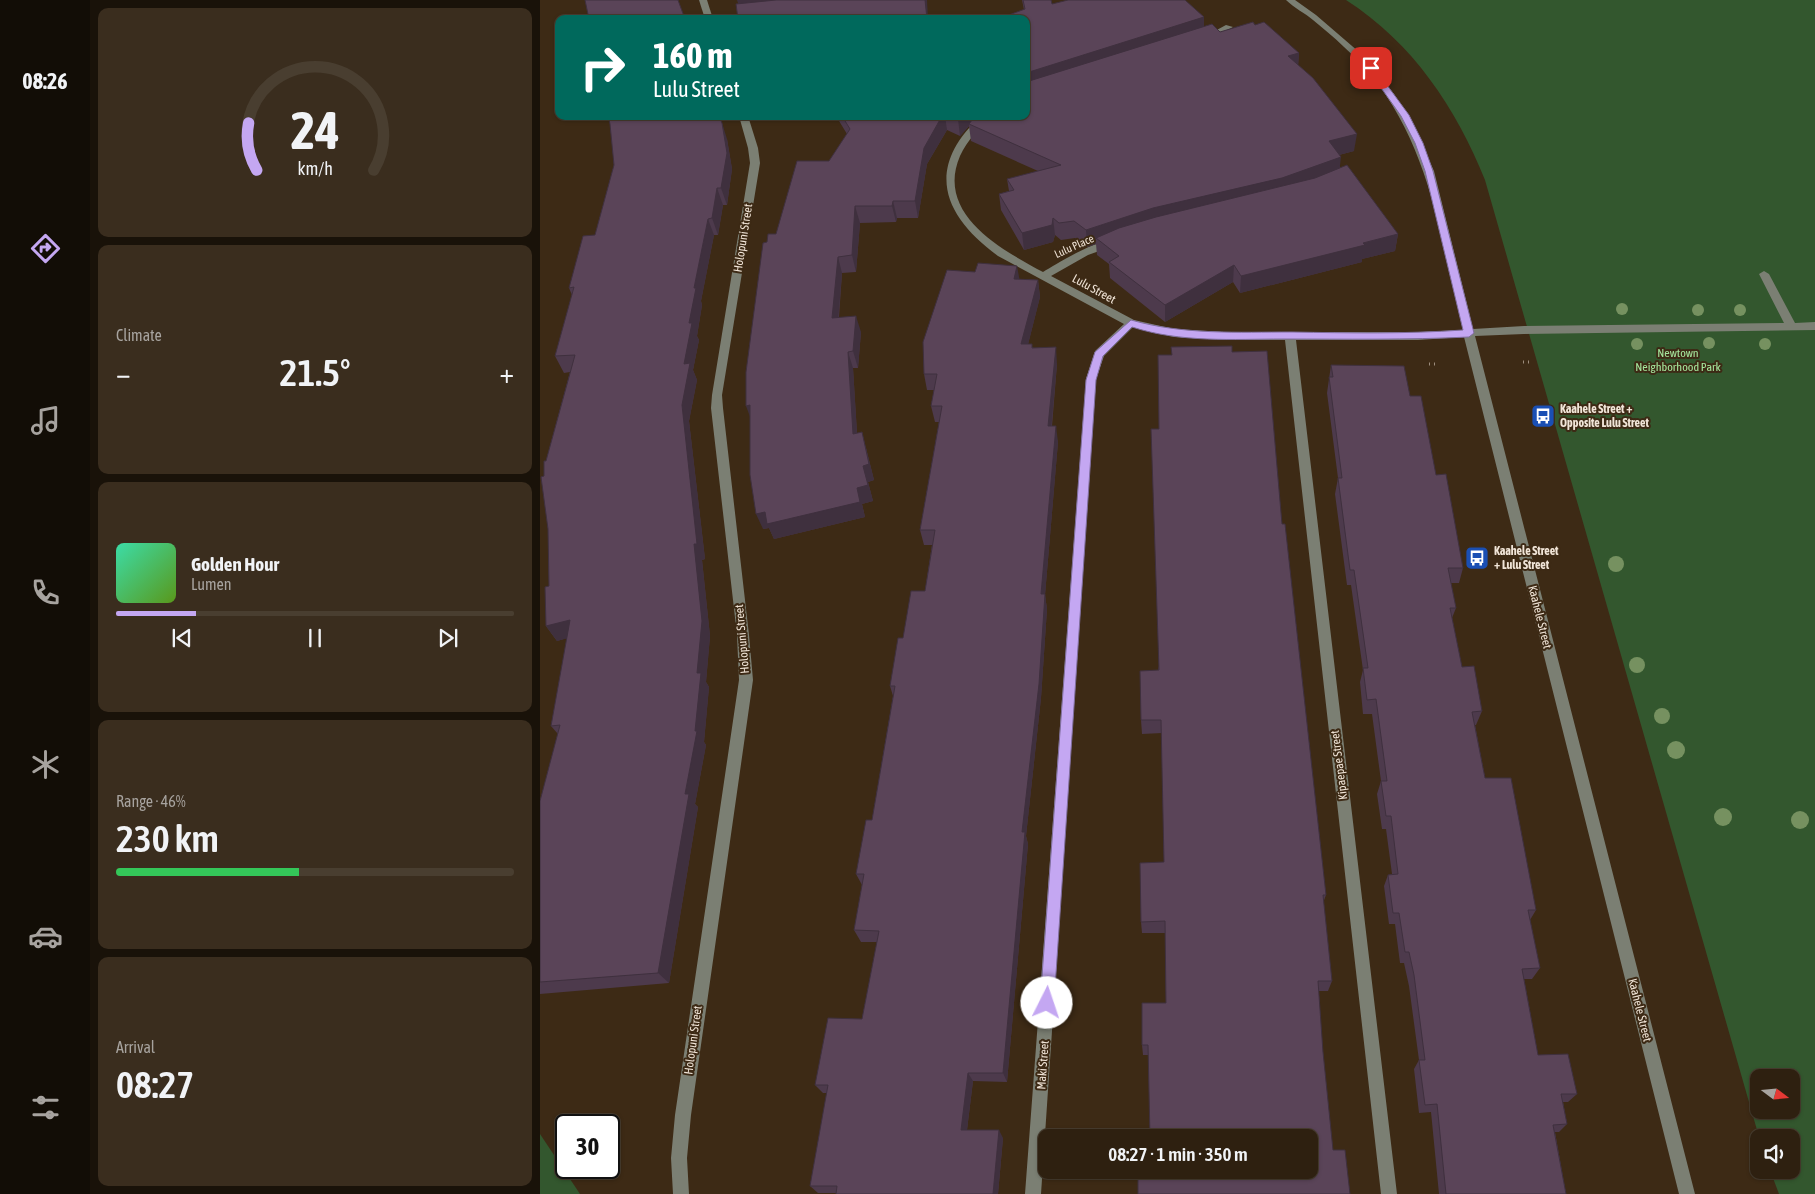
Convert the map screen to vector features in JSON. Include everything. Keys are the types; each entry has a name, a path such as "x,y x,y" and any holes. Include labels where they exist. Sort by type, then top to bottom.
{"street":[{"path":"703,0 708,15"},
{"name":"Kaahele Street","path":"1290,0 1325,24 1371,68 1405,115 1419,143 1429,171 1687,1194"},
{"path":"745,15 758,13"},
{"path":"1192,42 1229,27"},
{"name":"Holopuni Street","path":"681,1194 680,1158 683,1115 746,680 744,634 717,408 717,395 755,163 754,148 744,120"},
{"name":"Lulu Street","path":"984,120 960,147 953,162 950,177 956,206 963,220 983,242 1131,323 1151,330 1195,335 1418,336 1534,330 1815,326"},
{"name":"Lulu Place","path":"1043,276 1084,253 1126,239"},
{"path":"1764,274 1791,326"},
{"name":"Maki Street","path":"1033,1194 1091,380 1098,354 1131,323"},
{"name":"Kipaepae Street","path":"1290,336 1388,1194"}],"path":[{"path":"1523,362 1533,362"},
{"path":"1429,364 1436,364"}],"green space":[{"name":"Newtown Neighborhood Park","path":"1346,0 1815,0 1815,1194 1779,1194 1773,1179 1800,1179 1800,1129 1757,1129 1754,1119 1800,1119 1800,1069 1750,1069 1750,1106 1485,180 1446,103 1430,79 1392,36"},
{"path":"540,1134 555,1156 555,1179 570,1179 580,1194 540,1194"}],"building":[{"path":"585,0 678,0 684,15 588,15"},
{"path":"776,0 925,0 927,15 737,15 736,4"},
{"path":"1023,0 1051,0 1052,4 1068,0 1185,0 1204,17 1030,72 1030,15 1009,15 1025,9"},
{"path":"1253,22 1255,25 1264,22 1299,53 1288,56 1313,78 1357,134 1329,141 1341,157 1282,178 1153,208 1086,230 1074,221 1059,223 1053,218 1052,225 1022,233 999,194 1014,190 1007,179 1061,165 969,124 972,120 1030,120 1030,81 1212,24 1220,32"},
{"path":"609,120 721,120 727,153 721,188 717,188 712,218 708,219 694,288 696,288 689,323 692,323 684,364 690,363 682,405 697,544 694,544 702,621 697,673 701,673 695,731 697,731 685,794 689,794 658,973 540,982 540,801 560,725 551,726 570,620 546,626 545,587 549,586 548,529 541,477 544,476 544,461 546,461 575,355 555,356 574,287 569,288 583,236 595,235 614,165"},
{"path":"844,120 940,120 924,148 915,201 893,201 892,206 855,206 852,255 838,257 832,318 856,316 853,351 848,352 853,434 862,432 869,464 863,466 868,485 857,488 860,502 767,524 765,512 756,514 750,475 750,405 746,406 746,372 763,243 767,242 768,234 776,234 797,161 829,161 850,129"},
{"path":"1347,165 1398,234 1363,243 1365,245 1241,276 1234,265 1165,305 1109,262 1119,256 1096,238 1119,228 1156,217 1315,178"},
{"path":"978,263 1017,266 1014,279 1038,280 1021,344 1032,344 1032,348 1056,347 1048,426 1056,426 1041,594 1045,594 1039,684 1022,832 1025,832 1003,1073 968,1073 961,1130 999,1130 993,1194 836,1194 837,1186 810,1186 828,1085 815,1085 828,1018 862,1019 879,931 854,930 864,874 856,874 866,820 872,820 895,686 890,686 898,638 903,638 911,591 925,591 935,530 920,530 942,406 931,406 937,374 924,374 923,342 947,270 975,272"},
{"path":"1232,346 1232,352 1267,351 1282,524 1285,524 1326,895 1323,895 1332,981 1318,981 1323,1052 1333,1150 1345,1150 1350,1194 1138,1194 1138,1179 1318,1179 1318,1129 1150,1129 1148,1045 1142,1045 1142,1003 1166,1003 1165,921 1141,922 1140,863 1164,862 1161,720 1141,720 1140,671 1159,670 1151,429 1159,429 1158,355 1172,355 1171,347"},
{"path":"1331,365 1404,366 1410,396 1421,396 1436,475 1446,474 1463,568 1448,568 1456,608 1450,608 1462,667 1474,666 1482,711 1472,712 1485,778 1511,778 1536,910 1528,910 1540,968 1522,969 1538,1055 1568,1054 1577,1094 1561,1094 1567,1124 1553,1125 1566,1194 1446,1194 1437,1104 1425,1105 1419,1060 1425,1060 1414,975 1409,952 1405,952 1399,913 1393,913 1388,875 1398,874 1391,816 1386,816 1381,781 1387,781 1376,699 1367,700 1363,668 1368,668 1354,570 1350,570 1338,478 1342,478 1329,377 1333,377"}],"place":[{"name":"Kaahele Street + Opposite Lulu Street","path":"1543,416"},
{"name":"Kaahele Street + Lulu Street","path":"1477,558"}],"route":[{"path":"1047,1003 1091,380 1098,354 1106,344 1131,323 1151,330 1174,334 1224,336 1418,336 1469,333 1429,171 1419,143 1405,115 1371,68"}]}
